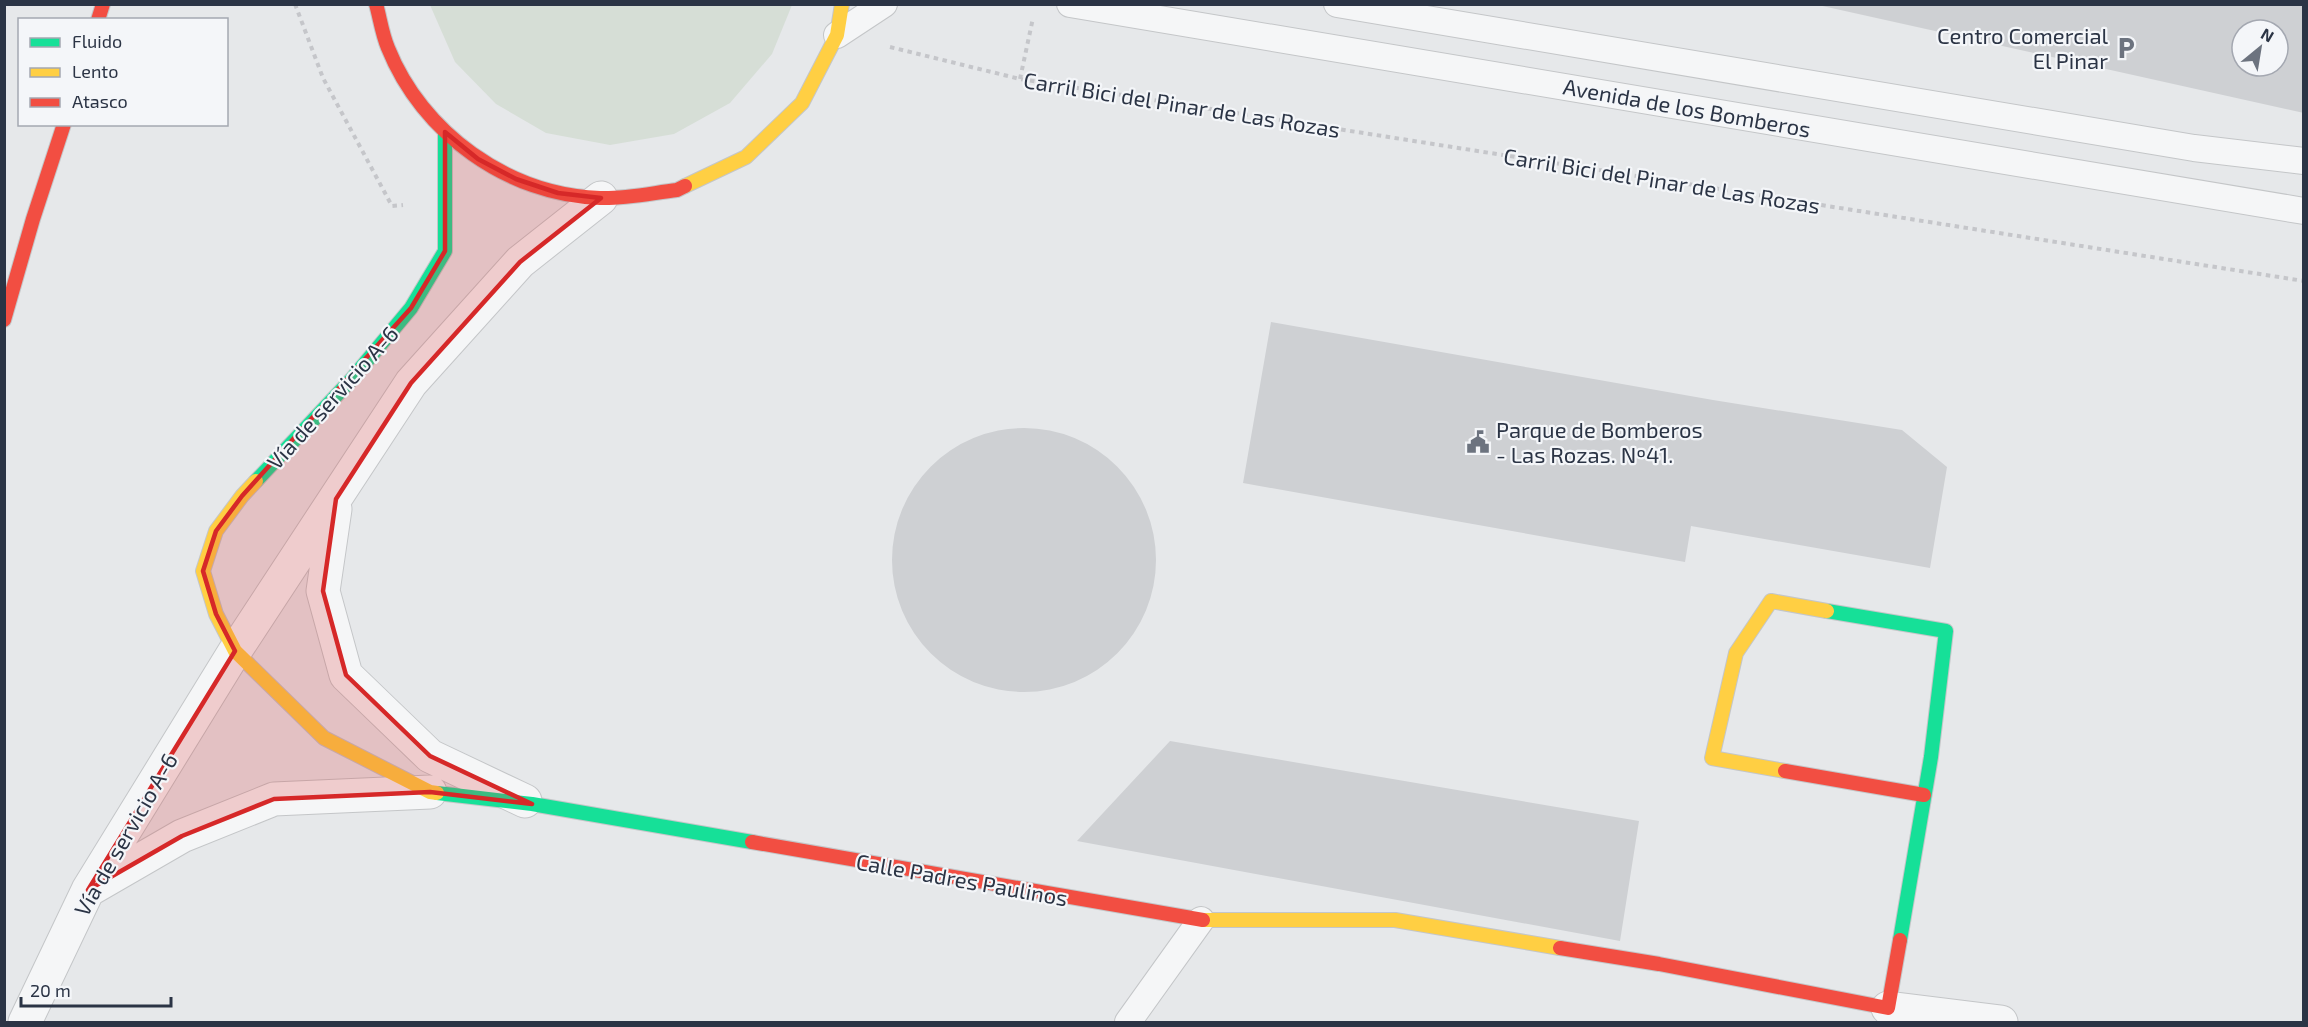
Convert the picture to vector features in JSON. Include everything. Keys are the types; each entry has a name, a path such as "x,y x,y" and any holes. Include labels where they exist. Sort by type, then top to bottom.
{"main road":[{"path":"376,4 388,48 412,92 445,132 478,159 516,180 558,193 601,198 677,190 746,157 802,103 837,35 842,4"},
{"path":"4,320 33,219 63,126"},
{"name":"Vía de servicio A-6","path":"235,651 216,614 203,571 216,531 242,496 351,380 411,308 445,251 445,132"},
{"path":"1888,1008 1931,757 1946,631 1771,601 1736,653 1712,758 1924,795"},
{"name":"Calle Padres Paulinos","path":"235,651 324,738 430,792 532,804 1201,920 1395,920 1659,964 1888,1008"}],"street":[{"name":"Vía de servicio A-6","path":"25,1023 88,890 235,651 411,383 520,262 601,198"},
{"name":"Calle Padres Paulinos","path":"336,499 322,591 346,675 430,756 532,804"},
{"name":"Calle Padres Paulinos","path":"88,890 182,836 274,799 430,792"},
{"path":"1888,1008 2001,1023"}],"lane":[{"path":"837,35 884,4"},
{"name":"Avenida de los Bomberos","path":"1070,4 2304,211"},
{"name":"Avenida de los Bomberos","path":"1337,4 2194,148 2304,161"},
{"path":"1128,1023 1201,920"}],"path":[{"path":"296,4 323,78 392,206 423,202 445,214"},
{"path":"1020,79 1033,15"},
{"name":"Carril Bici del Pinar de Las Rozas","path":"882,45 1020,79 2304,281"}],"highlighted area":[{"path":"445,132 478,159 516,179 558,193 601,198 520,262 411,383 336,499 323,591 346,675 430,756 532,804 430,792 274,799 182,836 88,890 235,651 216,614 203,571 216,531 242,496 411,308 445,251"}],"shaded area":[{"path":"430,4 792,5 772,54 730,103 674,134 610,145 546,133 496,104 455,62"}],"building":[{"name":"Centro Comercial El Pinar","path":"2304,4 2304,113 1818,5"},
{"path":"1271,322 1713,400 1902,430 1947,467 1930,568 1691,526 1685,562 1243,483"},
{"path":"1037,428 1050,430 1086,443 1108,458 1126,476 1146,509 1154,534 1156,560 1154,586 1141,622 1126,644 1108,662 1086,677 1050,690 1011,692 998,690 962,677 940,662 922,644 907,622 894,586 892,547 894,534 907,498 922,476 940,458 962,443 998,430"},
{"path":"1170,741 1639,821 1620,941 1077,841"}],"traffic: fast":[{"path":"256,481 351,380 411,308 445,251 445,132"},
{"path":"1827,611 1946,631 1931,757 1900,940"},
{"path":"437,793 532,804 752,842"}],"traffic: slow":[{"path":"685,186 746,157 802,103 837,35 842,4"},
{"path":"256,481 216,531 203,571 216,614 235,651 324,738 430,792 437,793"},
{"path":"1785,771 1712,758 1736,653 1771,601 1827,611"},
{"path":"1203,920 1395,920 1560,948"}],"traffic: jam":[{"path":"99,18 103,4"},
{"path":"376,4 388,48 403,79 423,107 446,132 472,154 501,172 533,185 566,194 600,198 638,196 677,190 685,186"},
{"path":"4,320 33,219 63,126"},
{"path":"1785,771 1924,795"},
{"path":"752,842 1203,920"},
{"path":"1560,948 1659,964 1888,1008 1900,940"}],"place":[{"name":"Centro Comercial El Pinar","path":"2126,48"},
{"name":"Parque de Bomberos - Las Rozas. Nº41.","path":"1478,442"}]}
